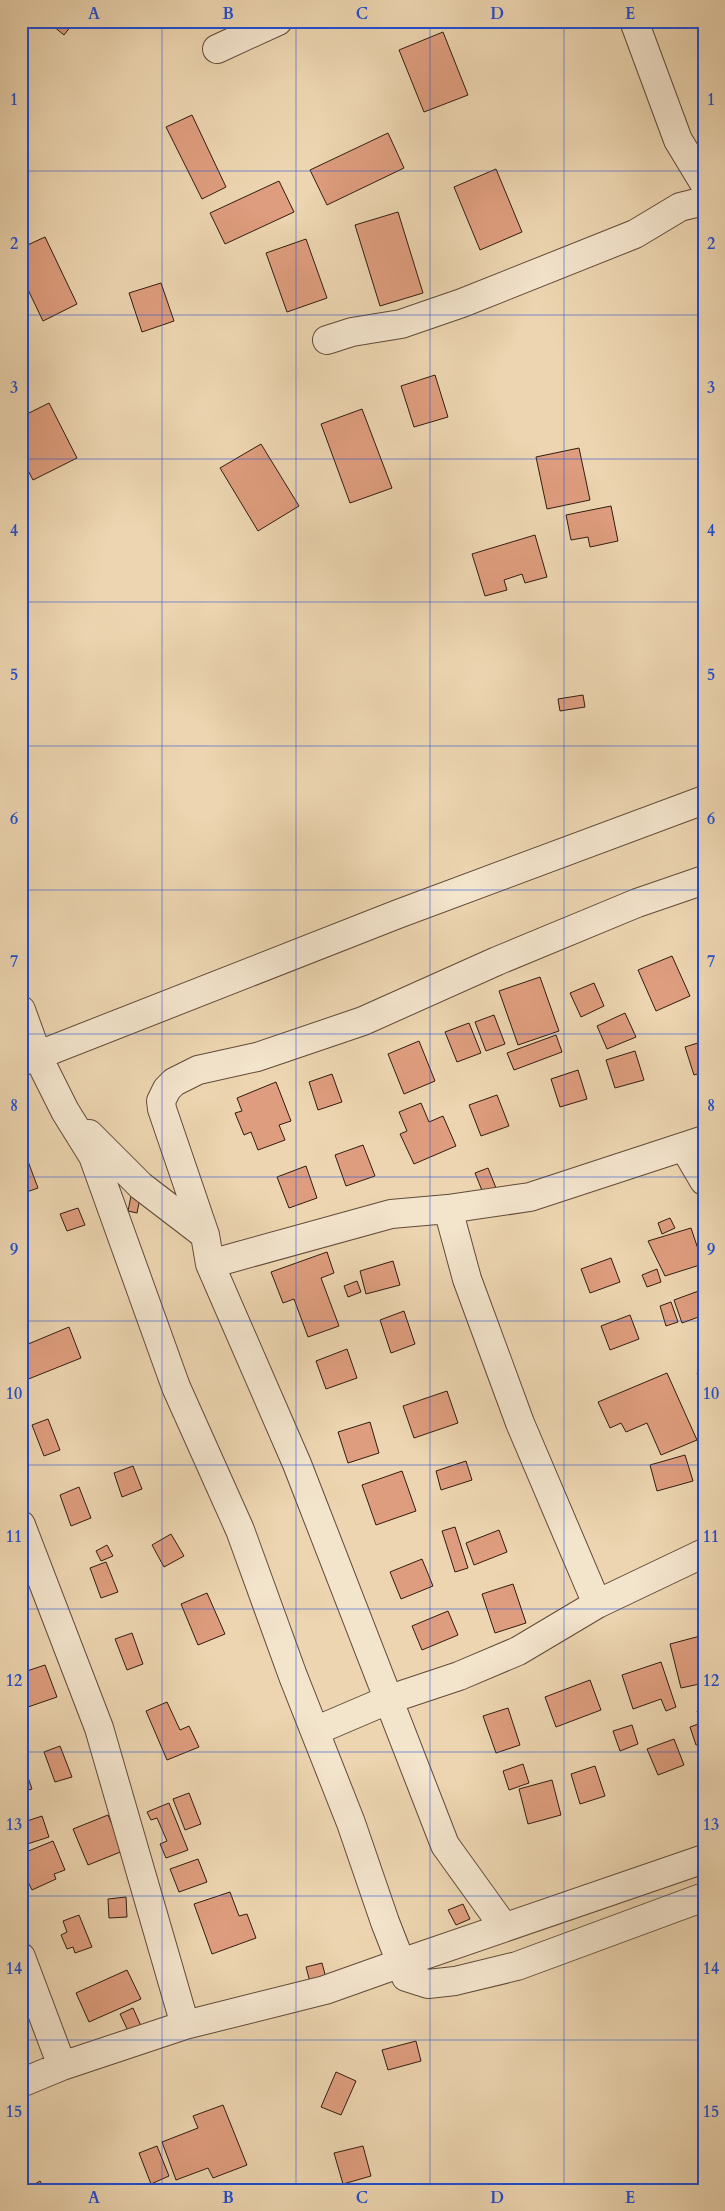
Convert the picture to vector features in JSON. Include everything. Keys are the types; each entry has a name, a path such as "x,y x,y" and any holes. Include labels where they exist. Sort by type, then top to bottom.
{"street":[{"path":"217,49 278,21"},
{"path":"634,21 678,140 704,183"},
{"path":"327,340 352,332 401,324 462,303 635,234 680,207 704,201"},
{"path":"30,1059 398,914 704,800"},
{"path":"504,1927 445,1845 297,1464 210,1264 205,1235 162,1109 162,1101 167,1089 174,1082 198,1070 257,1057 363,1020 497,961 637,903 704,880"},
{"path":"21,1010 30,1059 93,1156 176,1388 240,1530 314,1731 352,1823 385,1922 406,1977 428,1984 455,1981 517,1966 704,1897"},
{"path":"65,1111 141,1186 205,1235"},
{"path":"210,1264 391,1214 448,1209 530,1197 694,1144 704,1181"},
{"path":"448,1209 467,1279 520,1423 597,1604"},
{"path":"21,1525 99,1728 186,2025"},
{"path":"314,1731 390,1700 459,1676 518,1651 597,1604 704,1553"},
{"path":"21,2083 62,2066 186,2025 325,1990 401,1962 704,1859"},
{"path":"21,1957 62,2066"}],"building":[{"path":"47,21 75,21 64,35"},
{"path":"443,32 468,95 424,112 399,50"},
{"path":"192,115 226,187 202,199 166,127"},
{"path":"388,133 404,168 327,205 310,170"},
{"path":"496,169 522,232 480,250 454,187"},
{"path":"279,181 294,212 225,244 210,213"},
{"path":"398,212 423,293 380,306 355,225"},
{"path":"45,237 77,304 43,321 21,275 21,248"},
{"path":"306,239 327,298 287,312 266,253"},
{"path":"161,283 174,321 142,332 129,293"},
{"path":"435,375 448,417 414,427 401,386"},
{"path":"49,403 77,458 33,480 21,457 21,417"},
{"path":"362,409 392,488 350,503 321,424"},
{"path":"261,444 299,506 258,531 220,468"},
{"path":"579,448 590,500 547,509 536,457"},
{"path":"611,506 618,541 590,547 588,537 571,540 566,515"},
{"path":"535,535 547,577 525,583 522,574 504,580 507,590 485,596 472,554"},
{"path":"583,695 585,707 560,711 558,699"},
{"path":"672,956 690,996 656,1011 638,970"},
{"path":"540,977 559,1031 518,1045 499,991"},
{"path":"594,983 604,1006 581,1017 570,993"},
{"path":"625,1013 636,1037 607,1049 597,1026"},
{"path":"494,1015 505,1044 486,1051 475,1022"},
{"path":"469,1023 481,1053 457,1062 445,1032"},
{"path":"556,1035 562,1052 514,1070 507,1053"},
{"path":"419,1041 435,1081 404,1094 388,1054"},
{"path":"704,1041 704,1072 694,1075 685,1047"},
{"path":"635,1051 644,1080 615,1088 606,1060"},
{"path":"578,1070 587,1099 560,1107 551,1079"},
{"path":"332,1074 342,1102 318,1110 309,1082"},
{"path":"276,1082 291,1121 279,1125 285,1140 258,1150 251,1132 244,1135 235,1113 242,1111 237,1098"},
{"path":"497,1095 509,1126 481,1136 469,1105"},
{"path":"421,1103 429,1122 443,1116 456,1146 414,1164 400,1134 407,1131 399,1112"},
{"path":"363,1145 375,1176 346,1186 335,1155"},
{"path":"23,1148 38,1188 21,1194 21,1149"},
{"path":"306,1166 317,1198 289,1208 277,1177"},
{"path":"488,1168 496,1188 483,1193 475,1173"},
{"path":"131,1196 140,1198 137,1213 128,1211"},
{"path":"78,1208 85,1225 67,1231 60,1214"},
{"path":"670,1218 675,1228 662,1234 658,1223"},
{"path":"691,1228 703,1264 665,1276 648,1241"},
{"path":"327,1252 334,1273 321,1278 339,1326 308,1337 294,1299 283,1303 271,1272"},
{"path":"611,1258 620,1282 590,1293 581,1269"},
{"path":"393,1261 400,1285 366,1294 360,1271"},
{"path":"657,1269 661,1282 647,1287 642,1275"},
{"path":"357,1281 361,1292 348,1297 344,1286"},
{"path":"704,1289 704,1315 682,1323 674,1300"},
{"path":"671,1302 678,1322 666,1326 660,1306"},
{"path":"404,1311 415,1344 391,1353 380,1320"},
{"path":"630,1315 639,1339 610,1350 601,1326"},
{"path":"69,1327 81,1358 21,1382 21,1347"},
{"path":"347,1349 357,1378 326,1389 316,1361"},
{"path":"704,1370 704,1389 697,1373"},
{"path":"667,1373 697,1440 661,1455 647,1423 626,1432 621,1423 610,1428 598,1402"},
{"path":"447,1391 458,1423 414,1438 403,1406"},
{"path":"48,1419 60,1450 44,1456 32,1425"},
{"path":"370,1422 379,1453 348,1463 338,1432"},
{"path":"685,1455 693,1481 657,1491 650,1465"},
{"path":"466,1461 472,1480 441,1490 436,1471"},
{"path":"133,1466 142,1489 122,1497 114,1473"},
{"path":"402,1471 416,1511 376,1525 362,1485"},
{"path":"79,1487 91,1518 71,1526 60,1495"},
{"path":"455,1527 468,1568 455,1572 442,1531"},
{"path":"499,1530 507,1552 474,1565 466,1543"},
{"path":"171,1534 184,1556 164,1567 152,1545"},
{"path":"107,1545 113,1556 101,1561 96,1551"},
{"path":"422,1559 433,1586 401,1599 390,1572"},
{"path":"106,1562 118,1592 101,1598 90,1568"},
{"path":"513,1584 526,1623 495,1633 482,1594"},
{"path":"207,1593 225,1634 198,1645 181,1604"},
{"path":"448,1611 458,1635 422,1650 412,1626"},
{"path":"132,1633 143,1664 127,1670 115,1639"},
{"path":"704,1635 704,1683 681,1688 670,1644"},
{"path":"661,1662 676,1707 666,1711 661,1699 633,1709 622,1675"},
{"path":"45,1665 57,1697 28,1707 21,1689 21,1673"},
{"path":"590,1680 601,1710 556,1727 545,1697"},
{"path":"167,1702 180,1730 189,1726 199,1747 167,1760 146,1711"},
{"path":"508,1708 520,1745 496,1753 483,1716"},
{"path":"697,1711 704,1711 704,1743 696,1745 690,1727 701,1723"},
{"path":"632,1725 638,1744 620,1751 613,1731"},
{"path":"674,1739 684,1765 658,1775 647,1749"},
{"path":"60,1746 72,1777 55,1782 44,1752"},
{"path":"523,1764 529,1783 509,1790 503,1771"},
{"path":"21,1766 24,1766 32,1789 21,1792"},
{"path":"595,1766 605,1796 580,1804 571,1774"},
{"path":"552,1780 561,1815 528,1824 519,1789"},
{"path":"189,1793 201,1824 185,1830 173,1799"},
{"path":"169,1803 188,1850 166,1858 160,1844 167,1841 157,1818 151,1820 147,1812"},
{"path":"108,1815 123,1851 88,1865 73,1829"},
{"path":"42,1816 49,1837 21,1846 21,1823"},
{"path":"53,1841 65,1870 54,1874 56,1879 32,1890 21,1868 21,1854"},
{"path":"198,1859 207,1882 179,1892 170,1869"},
{"path":"230,1892 239,1916 247,1914 256,1938 212,1954 194,1904"},
{"path":"126,1897 127,1917 109,1918 108,1899"},
{"path":"463,1904 470,1919 456,1925 448,1910"},
{"path":"79,1915 92,1947 75,1953 73,1947 67,1949 61,1935 67,1932 63,1921"},
{"path":"322,1963 326,1978 310,1982 306,1967"},
{"path":"127,1970 141,1999 89,2022 76,1993"},
{"path":"133,2008 141,2026 128,2031 120,2014"},
{"path":"416,2041 421,2061 388,2070 382,2050"},
{"path":"336,2072 356,2081 341,2115 321,2107"},
{"path":"223,2105 247,2165 213,2178 208,2168 176,2180 162,2142 198,2128 193,2116"},
{"path":"157,2146 169,2176 151,2184 139,2153"},
{"path":"363,2146 371,2176 343,2184 334,2153"},
{"path":"40,2181 45,2190 25,2190"}]}
